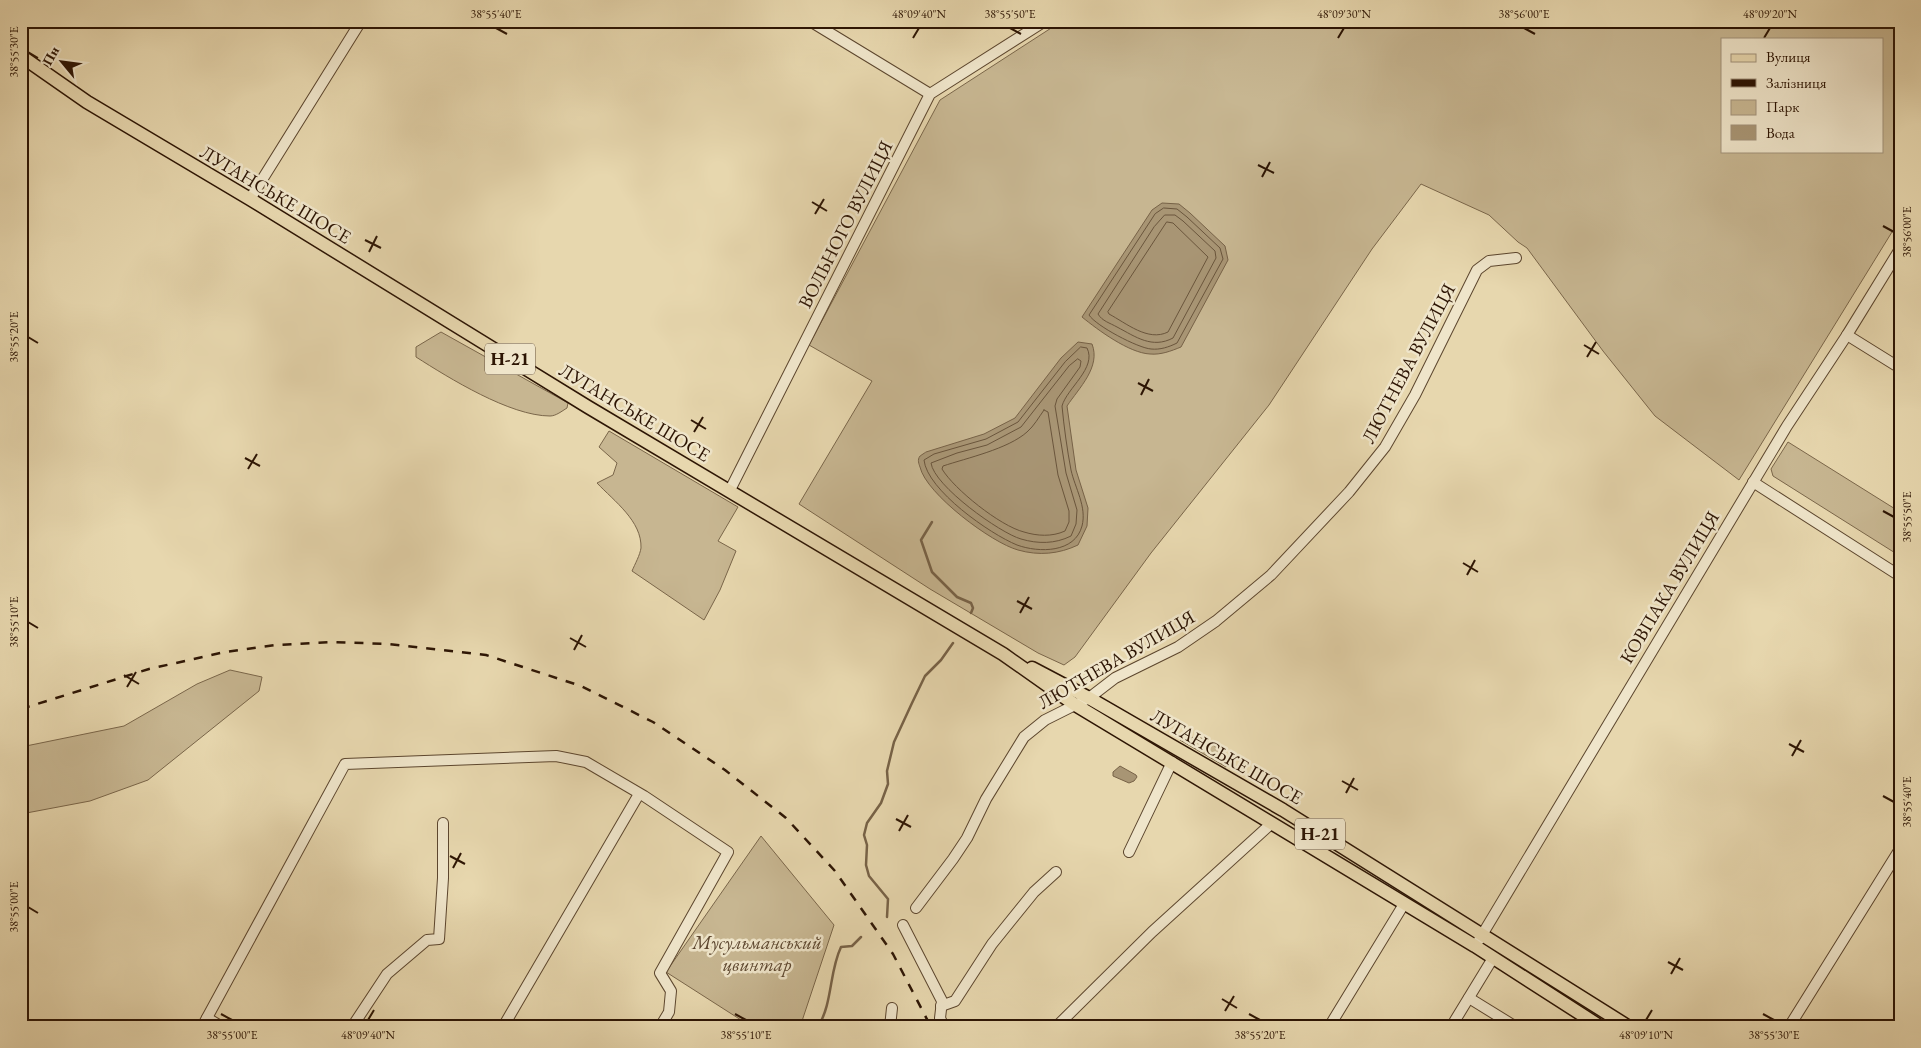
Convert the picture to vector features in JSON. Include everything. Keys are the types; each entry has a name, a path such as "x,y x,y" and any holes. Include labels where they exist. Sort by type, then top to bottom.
{"main road":[{"name":"ЛУГАНСЬКЕ ШОСЕ","path":"21,56 88,102 250,199 580,402 1003,654 1074,704 1475,946 1600,1027"},
{"name":"ЛУГАНСЬКЕ ШОСЕ","path":"1003,654 1090,698 1283,810 1629,1027"}],"street":[{"path":"250,199 360,21"},
{"path":"810,21 930,94 1045,21"},
{"name":"ВОЛЬНОГО ВУЛИЦЯ","path":"730,490 930,94"},
{"name":"КОВПАКА ВУЛИЦЯ","path":"1475,946 1787,426 1847,335 1900,249"},
{"name":"ЛЮТНЕВА ВУЛИЦЯ","path":"916,908 967,838 986,799 1024,737 1045,720 1074,704 1090,698 1115,678 1178,647 1216,621 1271,575 1350,492 1385,447 1415,395 1476,270 1489,261 1516,258"},
{"path":"1847,335 1900,368"},
{"path":"1753,482 1900,576"},
{"path":"222,1027 205,1022 345,764 556,756 586,762 728,852 660,973 671,991 669,1012 660,1027"},
{"path":"1129,852 1172,762"},
{"path":"503,1027 639,794"},
{"path":"352,1027 387,974 427,940 439,939 443,878 442,823"},
{"path":"1056,1027 1152,932 1272,823"},
{"path":"1789,1027 1900,849"},
{"path":"941,1006 956,1001 992,944 1034,892 1056,872"},
{"path":"1329,1027 1404,904"},
{"path":"903,925 942,1001 940,1018 944,1027"},
{"path":"1451,1027 1493,958"},
{"path":"1469,998 1516,1027"},
{"path":"890,1027 892,1008"}],"green space":[{"path":"1062,21 1900,21 1900,219 1739,480 1655,416 1603,351 1527,248 1489,215 1421,184 1372,249 1269,405 1151,553 1075,657 1064,665 1038,653 930,589 799,504 872,381 809,345 940,100"},
{"path":"441,332 568,403 567,408 550,416 517,410 480,394 416,357 416,347"},
{"path":"609,431 738,507 718,541 736,551 720,590 704,620 632,571 641,548 637,529 626,512 597,483 613,475 617,463 599,447"},
{"path":"1788,442 1900,512 1900,556 1773,476 1771,469"},
{"path":"230,670 262,677 259,691 148,780 90,801 21,814 21,747 124,726 197,684"},
{"path":"1200,737 1215,746 1227,765 1226,767 1180,740 1182,738"},
{"name":"Мусульманський цвинтар","path":"761,836 834,925 800,1027 752,1027 666,972"}],"water":[{"path":"1162,203 1179,204 1190,213 1225,246 1228,260 1181,347 1162,353 1150,354 1133,350 1123,345 1082,317 1152,210"},
{"path":"1078,342 1092,344 1094,353 1094,361 1083,385 1067,406 1076,470 1088,508 1087,526 1078,545 1071,548 1041,553 1018,550 1007,546 977,528 947,503 925,478 919,465 919,459 926,452 984,434 1015,418 1061,358"},
{"path":"1120,766 1136,775 1137,777 1134,781 1129,783 1113,776 1113,772"}],"waterway":[{"path":"932,522 921,540 932,572 957,597 971,603 973,608 971,613"},
{"path":"887,917 888,899 869,876 866,865 867,845 864,835 867,823 881,803 888,784 887,771 894,742 912,703 925,676 941,660 953,643"},
{"path":"818,1027 829,997 834,967 841,947 852,946 861,937"}],"railway":[{"path":"21,709 149,669 225,652 276,645 332,642 389,644 486,655 581,686 653,722 725,770 786,818 835,871 893,954 931,1027"}]}
